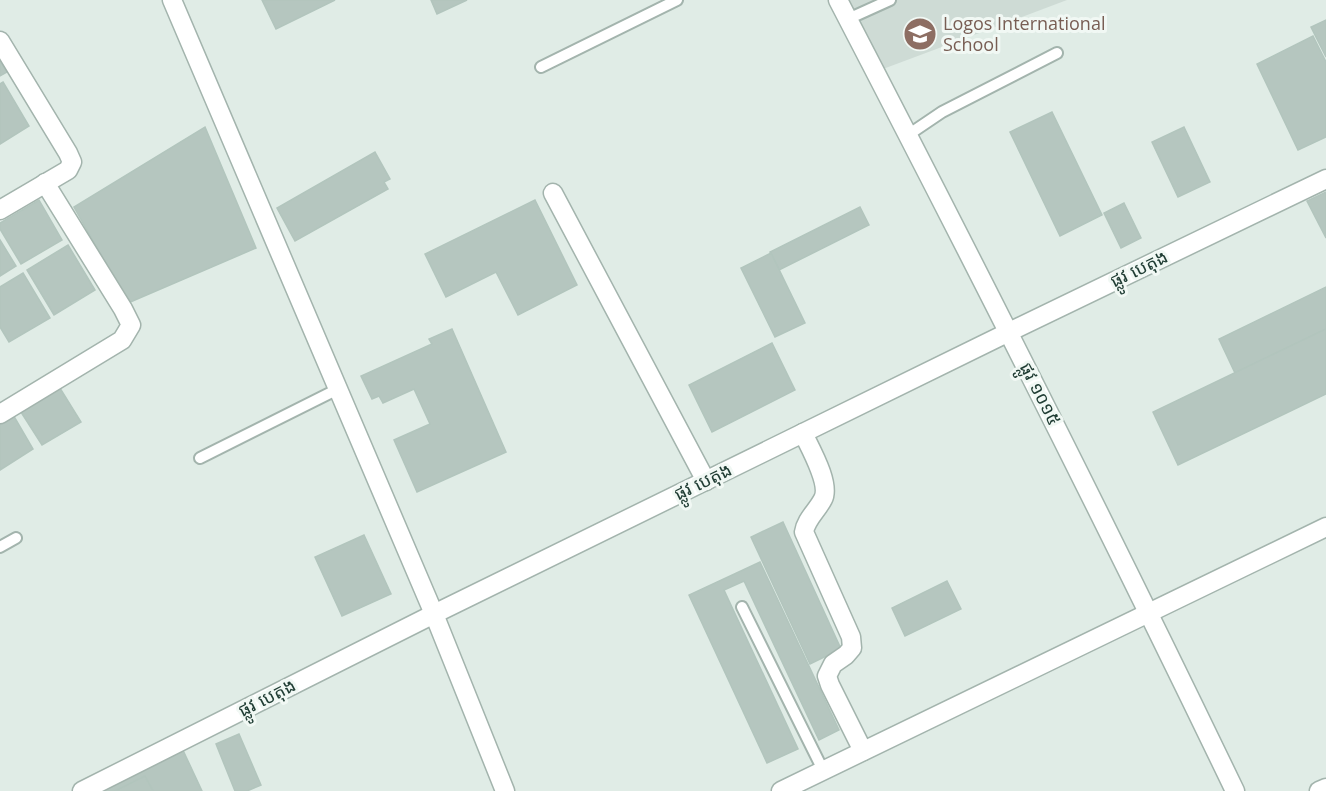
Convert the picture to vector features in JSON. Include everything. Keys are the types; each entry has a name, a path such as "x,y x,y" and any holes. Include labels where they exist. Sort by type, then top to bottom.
{"street":[{"path":"172,0 434,614 505,791"},
{"name":"ផ្លូវ ១០១៥","path":"838,0 1010,332 1235,791"},
{"path":"0,41 72,162 68,170 0,210"},
{"name":"ផ្លូវ បេតុង","path":"82,791 434,614 1326,179"},
{"path":"0,414 122,340 131,325 45,183"},
{"path":"553,193 706,481"},
{"path":"803,433 824,481 825,490 824,497 805,524 804,532 851,637 852,648 833,663 827,676 863,751"},
{"path":"781,791 1326,527"},
{"path":"1319,791 1326,788"}],"lane":[{"path":"542,67 677,0"},
{"path":"848,19 890,0"},
{"path":"908,135 942,112 1057,53"},
{"path":"200,458 338,389"},
{"path":"0,547 16,538"},
{"path":"742,607 823,770"}],"shaded area":[{"name":"Logos International School","path":"848,0 1067,0 883,69"}],"building":[{"path":"262,0 335,0 276,29"},
{"path":"431,0 467,0 437,14"},
{"path":"1326,20 1326,57 1311,27"},
{"path":"1313,36 1326,62 1326,137 1298,150 1257,64"},
{"path":"0,61 7,72 0,76"},
{"path":"3,82 29,126 0,144 0,84"},
{"path":"1052,112 1102,215 1060,236 1010,132"},
{"path":"205,127 256,248 128,303 74,207"},
{"path":"1184,127 1210,182 1178,197 1152,142"},
{"path":"375,152 390,179 384,182 388,189 295,241 277,208"},
{"path":"1326,192 1326,238 1307,201"},
{"path":"39,200 62,240 21,264 0,229 0,223"},
{"path":"535,200 577,285 518,315 496,272 446,297 425,254"},
{"path":"1124,203 1141,238 1121,248 1104,213"},
{"path":"860,207 869,225 779,270 770,252"},
{"path":"0,240 16,266 0,276"},
{"path":"68,245 95,290 54,315 27,270"},
{"path":"771,253 805,323 775,337 741,268"},
{"path":"23,273 50,318 9,342 0,327 0,287"},
{"path":"1326,287 1326,329 1235,373 1219,339"},
{"path":"452,329 506,452 417,492 394,440 430,424 414,389 383,403 379,396 372,399 361,376 432,344 429,339"},
{"path":"1326,329 1326,394 1178,465 1153,412"},
{"path":"772,343 795,390 712,432 689,385"},
{"path":"58,385 81,422 42,445 19,409"},
{"path":"12,413 33,449 0,470 0,420"},
{"path":"783,522 841,649 810,664 751,537"},
{"path":"364,535 391,594 342,616 315,557"},
{"path":"760,562 839,730 819,740 744,581 724,590 798,749 767,763 689,595"},
{"path":"947,581 961,609 905,636 892,608"},
{"path":"239,734 261,785 247,791 235,791 216,744"},
{"path":"181,746 202,791 95,791"},
{"path":"145,776 153,791 115,791"}],"place":[{"name":"Logos International School","path":"920,34"}]}
